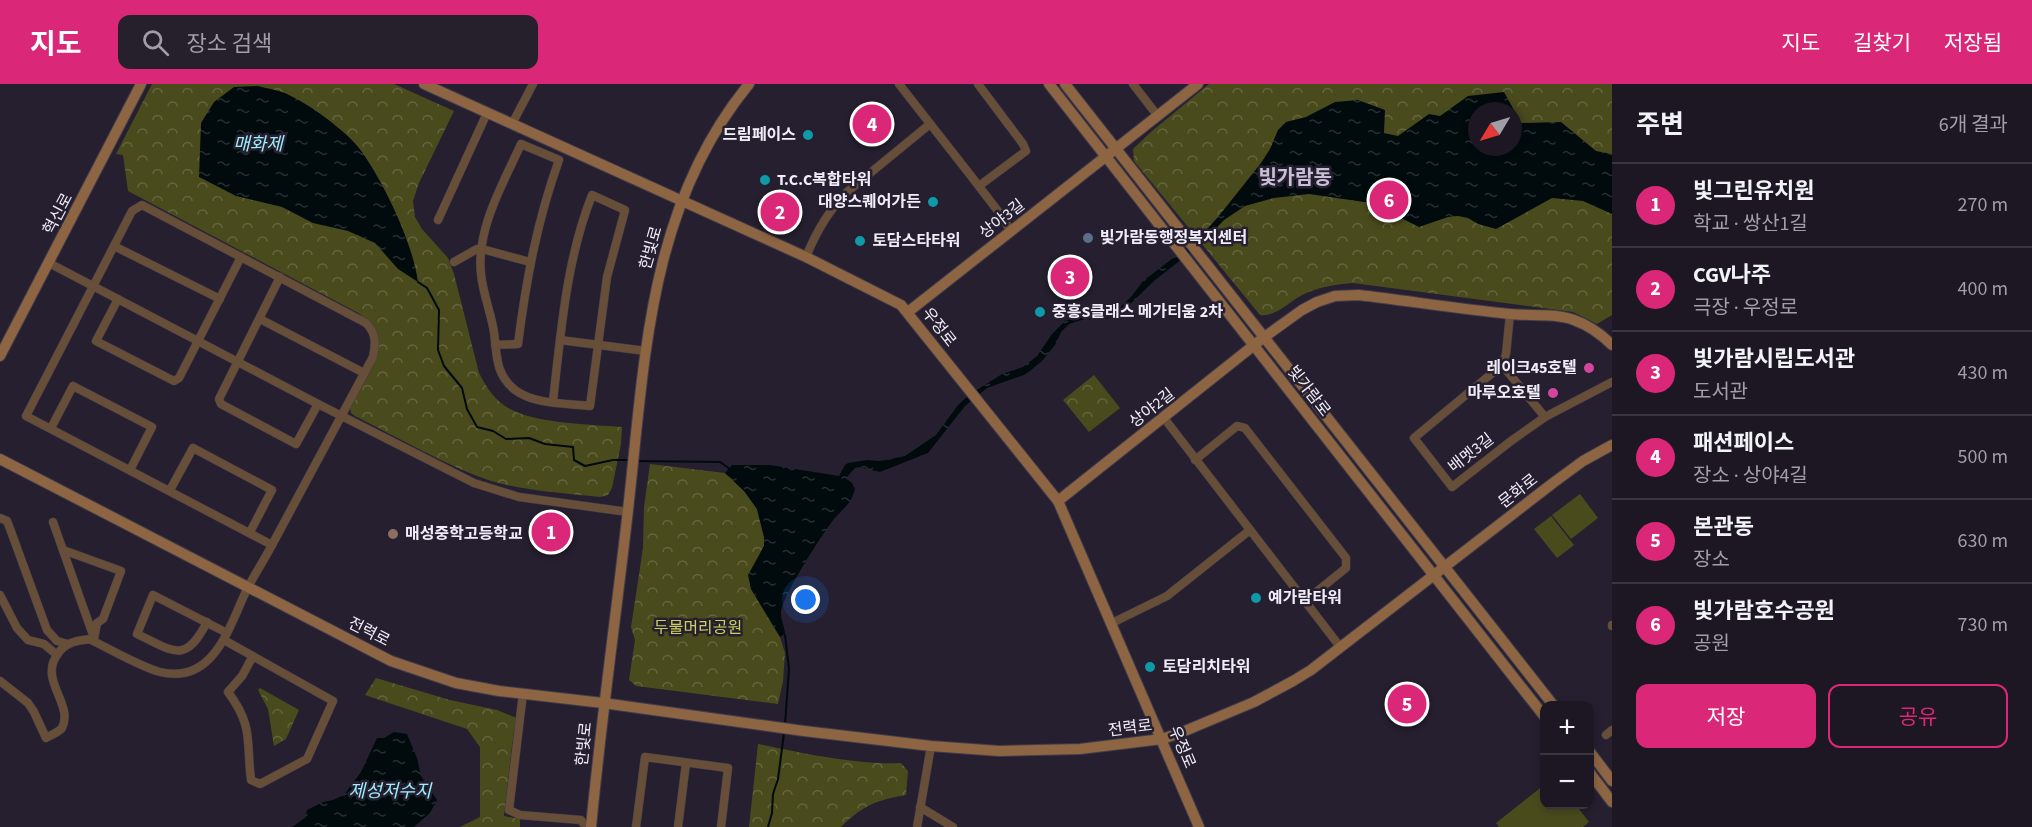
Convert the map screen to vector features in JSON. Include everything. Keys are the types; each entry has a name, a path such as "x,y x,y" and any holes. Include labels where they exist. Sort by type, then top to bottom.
{"street":[{"name":"혁신로","path":"0,356 141,84"},
{"name":"우정로","path":"424,84 683,200 806,257 901,305 1058,501 1199,827"},
{"path":"512,124 533,84"},
{"name":"한빛로","path":"591,827 603,703 646,351 660,269 672,226 700,160 718,127 749,84"},
{"path":"899,84 979,186 1010,231"},
{"path":"978,84 1026,151 979,186"},
{"name":"빛가람로","path":"1049,84 1174,222 1551,701"},
{"name":"빛가람로","path":"1065,84 1165,231 1540,710"},
{"path":"1133,84 1157,115"},
{"name":"상야3길","path":"908,312 1198,84"},
{"path":"438,220 487,113"},
{"path":"806,257 822,223 836,203 930,124"},
{"path":"495,345 518,344 530,262 542,211 559,160 521,144 489,216 482,249 481,275 494,332 495,345 499,370 508,383 529,398 590,406 607,277 625,210 592,195 572,259 553,401"},
{"path":"53,522 93,641 157,671 171,674 199,668 213,656 225,637 248,587 272,545 342,417 373,357 376,344 371,328 366,322 142,205 132,211 26,416 272,545"},
{"path":"114,246 220,298"},
{"path":"454,262 477,249 530,262"},
{"path":"118,299 96,341 174,381 179,378 241,257"},
{"path":"49,263 467,480 537,500 627,512"},
{"path":"280,277 219,399 221,404 296,444 318,404"},
{"path":"1263,338 1309,306 1345,295 1359,295 1575,320 1603,336 1612,345"},
{"path":"1510,314 1506,354 1502,364 1545,417"},
{"path":"260,319 364,373"},
{"name":"상야2길","path":"1058,501 1263,338"},
{"path":"560,340 646,351"},
{"name":"배멧3길","path":"1502,364 1413,438 1452,487 1545,417 1612,382"},
{"path":"51,428 73,386 152,427 130,470"},
{"path":"1164,418 1341,648"},
{"path":"1195,460 1236,426 1245,428 1346,558 1346,568 1305,601"},
{"name":"문화로","path":"1445,566 1583,461 1612,445"},
{"path":"170,490 193,448 272,490 250,532"},
{"name":"전력로","path":"0,459 405,666 456,683 804,732 931,746 999,751 1080,749 1162,739 1180,733 1274,692 1311,670 1445,566"},
{"path":"0,518 7,521 47,630 57,641 68,644"},
{"path":"1112,623 1167,596 1250,530"},
{"path":"63,550 121,571 103,619 98,622 94,639"},
{"path":"0,595 17,628 28,640 44,644 57,655"},
{"path":"207,622 196,642 181,651 169,649 137,634 153,595 207,622 253,656 333,701 307,759 260,784 251,780 246,723 228,692 242,676 253,656"},
{"path":"87,620 98,622"},
{"path":"0,681 28,703 46,738 61,730 63,725 64,710 51,672 57,655 68,644 77,640 94,639"},
{"path":"523,693 509,810 520,815 581,820 586,827"},
{"path":"917,827 931,746"},
{"path":"1592,755 1612,781"},
{"path":"636,827 645,758 729,768 721,827"},
{"path":"678,827 686,763"},
{"path":"1594,778 1612,802"},
{"path":"920,807 953,827"}],"green space":[{"path":"152,84 394,84 454,111 419,183 413,201 415,217 422,229 448,258 479,373 496,399 516,412 545,420 622,427 612,488 608,495 600,497 545,491 491,481 440,459 351,413 350,408 378,346 373,328 360,314 128,191 123,155 116,154"},
{"path":"1209,84 1612,84 1612,315 1597,324 1573,312 1353,283 1314,290 1271,314 1260,315 1134,161 1133,149"},
{"path":"1094,375 1120,408 1089,432 1063,400"},
{"name":"두물머리공원","path":"650,464 725,473 744,491 757,509 764,546 749,575 751,589 780,637 785,653 783,681 778,704 636,686 629,680 635,640 631,627 643,548 644,507"},
{"path":"1580,494 1598,518 1571,539 1552,515"},
{"path":"1551,516 1574,545 1557,558 1534,529"},
{"path":"376,678 450,700 497,710 517,718 504,816 520,819 520,827 460,827 480,817 480,747 467,729 365,695"},
{"path":"260,688 299,710 286,739 274,746 268,709 258,690"},
{"path":"758,744 848,760 901,763 908,771 906,795 870,805 841,827 749,827"},
{"path":"1540,788 1540,809 1579,809 1589,822 1583,827 1499,827 1496,823"}],"water":[{"name":"매화제","path":"258,86 285,93 307,105 327,118 359,148 378,177 396,212 410,249 418,282 398,269 375,243 348,231 313,223 282,207 236,196 199,177 201,123 214,102 234,87"},
{"path":"1504,92 1509,102 1468,102 1468,156 1522,156 1522,123 1561,122 1596,151 1612,154 1612,214 1583,201 1552,198 1496,229 1458,216 1419,227 1371,203 1309,194 1274,198 1245,206 1224,220 1201,244 1154,281 1121,313 1108,318 1085,319 1069,324 1042,361 1030,371 987,388 965,406 928,453 880,472 855,468 846,478 855,489 851,499 821,537 788,593 781,613 785,635 780,637 751,589 748,575 764,546 764,537 757,509 744,491 725,473 732,465 770,465 839,476 848,463 867,460 880,461 905,456 936,435 958,405 969,395 1002,374 1023,367 1037,356 1052,334 1065,321 1083,315 1097,317 1113,311 1131,297 1143,281 1198,239 1261,163 1278,130 1286,122 1306,117 1335,102 1358,100 1385,110 1384,133 1398,136 1429,114 1440,116 1468,96"},
{"name":"제성저수지","path":"394,732 407,734 417,758 421,776 437,800 430,813 414,827 292,827 305,818 307,810 344,795 361,772 377,738 384,738"}],"waterway":[{"path":"418,282 427,288 439,310 438,350 444,366 462,388 467,409 477,427 493,431 506,439 529,438 545,444 573,447 574,460 585,466 613,460 631,460"},
{"path":"636,461 720,462 730,469"},
{"path":"785,635 789,669 785,724"},
{"path":"768,827 772,813 773,794 778,779 784,733"}],"place":[{"name":"패션페이스","path":"872,124"},
{"name":"드림페이스","path":"808,135"},
{"name":"T.C.C복합타워","path":"765,180"},
{"name":"빛가람호수공원","path":"1389,200"},
{"name":"대양스퀘어가든","path":"933,202"},
{"name":"CGV나주","path":"780,212"},
{"name":"빛가람동행정복지센터","path":"1088,238"},
{"name":"토담스타타워","path":"860,241"},
{"name":"빛가람시립도서관","path":"1070,277"},
{"name":"중흥S클래스 메가티움 2차","path":"1040,312"},
{"name":"레이크45호텔","path":"1589,368"},
{"name":"마루오호텔","path":"1553,393"},
{"name":"빛그린유치원","path":"551,532"},
{"name":"매성중학고등학교","path":"393,534"},
{"name":"예가람타워","path":"1256,598"},
{"name":"토담리치타워","path":"1150,667"},
{"name":"본관동","path":"1407,704"}],"district":[{"name":"빛가람동","path":"1295,178"}]}
